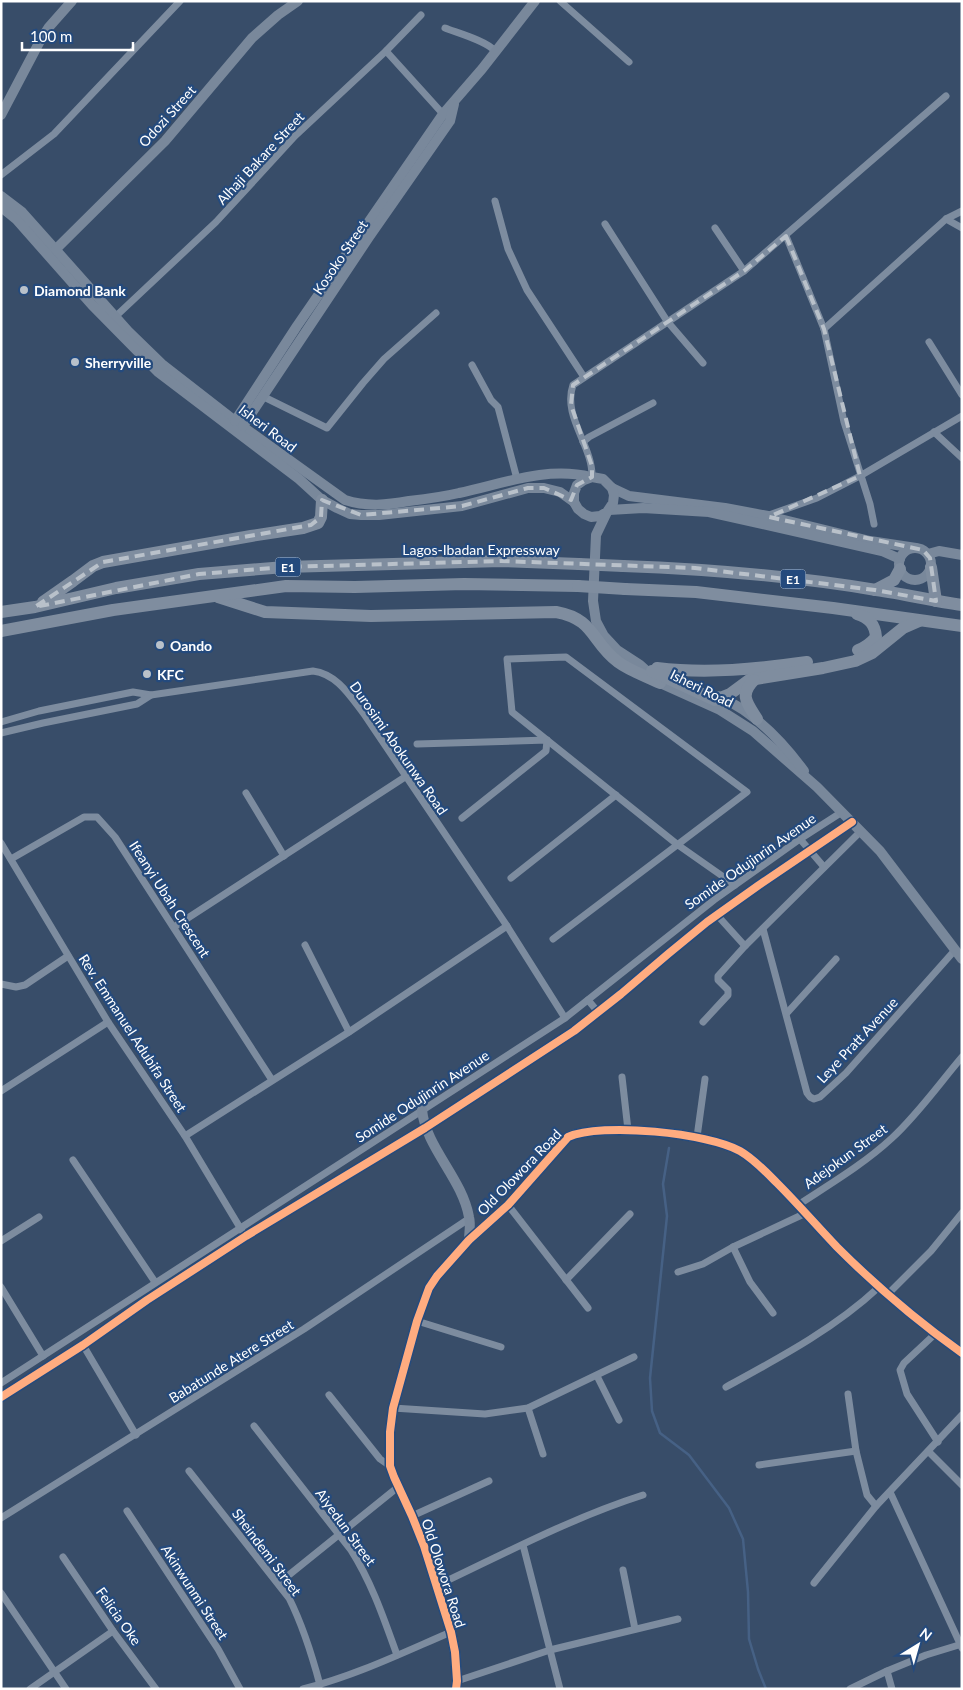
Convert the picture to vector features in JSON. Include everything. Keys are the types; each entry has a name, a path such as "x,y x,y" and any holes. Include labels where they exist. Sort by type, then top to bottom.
{"highway":[{"path":"35,607 73,582 93,566 103,562 251,536 294,531 311,526 318,523 321,518 322,500"},
{"path":"930,560 936,601"},
{"name":"Lagos-Ibadan Expressway","path":"1,612 35,607 116,588 199,574 285,567 502,561 695,568 765,575 875,590 962,605"},
{"path":"875,590 894,580 900,564"},
{"name":"E1","path":"1,631 122,608 286,586 355,587 513,584 696,592 962,626"},
{"path":"213,596 265,612 371,616 556,612 569,614 583,622 617,662 660,683"},
{"path":"657,668 707,671 750,669 792,664 853,653 866,647 876,637 876,630 867,618 859,614 833,608"},
{"path":"640,665 715,700 730,694 750,680 854,661 872,653 897,632 910,624 918,621 929,621"},
{"path":"755,679 745,693 746,702 757,719"}],"main road":[{"path":"1,115 40,41 49,27 72,1"},
{"name":"Odozi Street","path":"56,250 165,141 252,38 278,15 298,1"},
{"name":"Kosoko Street","path":"239,424 443,114 482,69 494,51 535,1"},
{"name":"Kosoko Street","path":"239,424 264,397 302,329 450,121 454,100"},
{"name":"Isheri Road","path":"1,196 22,212 115,317 163,365 239,424 345,500 357,504 380,506 457,494 517,479 551,473 579,474 604,479 612,488 614,495 613,503 596,535 593,602 596,621 604,636 617,650 640,665 660,683 720,710 754,732 817,788 880,851 962,959"},
{"name":"Isheri Road","path":"1,207 16,219 92,305 158,372 299,479 322,500 350,514 361,516 462,506 528,488 544,488 560,492 574,502 584,514 596,535"},
{"path":"574,502 574,493 577,485 592,477"},
{"path":"612,488 629,496 725,508 768,516 870,541 916,548 923,550 930,560"},
{"path":"584,514 591,517 600,516 608,511 643,508 709,512 882,551 900,564 906,578 916,580 926,576 930,560 940,551 962,555"},
{"path":"900,564 906,550 916,548"},
{"name":"Isheri Road","path":"593,602 610,637 635,657 738,706 757,719 794,758 817,788"},
{"path":"422,1110 425,1128 466,1206 470,1218 469,1240"},
{"name":"Old Olowora Road","path":"457,1685 455,1652 424,1546 390,1466 390,1432 393,1408 417,1321 429,1288 469,1240 508,1205 568,1137 577,1133 649,1130 697,1137 738,1150 750,1157 878,1287 935,1334 962,1353"}],"street":[{"path":"1,175 54,134 180,1"},
{"path":"560,1 629,62"},
{"name":"Alhaji Bakare Street","path":"115,317 216,222 295,136 386,51 421,15"},
{"path":"445,28 484,43 492,47 494,51"},
{"path":"386,51 443,114"},
{"path":"592,477 592,466 571,405 570,392 573,385 744,271 946,96"},
{"path":"495,200 508,249 527,290 584,377"},
{"path":"824,329 946,218 962,211"},
{"path":"946,218 962,228"},
{"path":"605,224 667,321 703,363"},
{"path":"715,228 744,271"},
{"path":"786,236 824,329 844,422 870,504 874,524"},
{"path":"264,397 328,428 384,359 436,314"},
{"path":"929,342 962,396"},
{"path":"472,365 486,393 498,407 517,479"},
{"path":"583,442 653,403"},
{"path":"768,516 811,501 860,476 962,416"},
{"path":"934,432 962,458"},
{"path":"553,939 678,845 747,792 566,657 507,659 512,712 678,845 735,885"},
{"name":"Durosimi Abokunwa Road","path":"1,734 43,723 137,704 151,695 313,671 332,677 348,693 507,926 565,1018"},
{"path":"1,722 39,711 133,692 151,695"},
{"path":"417,744 547,740"},
{"path":"462,818 546,751 547,740"},
{"path":"174,927 405,777"},
{"path":"246,793 284,856"},
{"path":"511,878 616,795"},
{"name":"Somide Odujinrin Avenue","path":"1,1383 565,1018 667,936 735,885 842,812"},
{"name":"Ifeanyi Ubah Crescent","path":"11,859 84,817 97,818 115,837 272,1080"},
{"path":"1,1397 83,1345 147,1300 246,1236 425,1128 574,1031 717,915 852,822"},
{"path":"703,1022 728,995 728,990 718,980 718,976 745,946 861,831"},
{"path":"800,839 824,867"},
{"name":"Rev. Emmanuel Adubifa Street","path":"1,843 108,1022 184,1136 246,1236"},
{"path":"717,915 745,946"},
{"path":"184,1136 349,1032 507,926"},
{"name":"Leye Pratt Avenue","path":"763,929 807,1093 814,1100 820,1097 846,1073 955,950"},
{"path":"304,945 349,1032"},
{"path":"1,984 16,988 25,985 68,956"},
{"path":"787,1013 836,959"},
{"path":"588,1000 598,1012"},
{"path":"1,1091 108,1022"},
{"name":"Adejokun Street","path":"678,1272 703,1264 802,1209 893,1138 962,1057"},
{"path":"622,1077 628,1130"},
{"path":"697,1137 705,1079"},
{"path":"73,1160 155,1282"},
{"path":"508,1205 588,1308"},
{"path":"888,1295 931,1251 962,1213"},
{"path":"566,1280 630,1214"},
{"path":"1,1241 39,1217"},
{"name":"Babatunde Atere Street","path":"1,1518 304,1329 470,1218"},
{"path":"733,1246 750,1282 773,1313"},
{"path":"1,1287 43,1356"},
{"path":"726,1387 782,1356 858,1307 878,1287"},
{"path":"417,1321 501,1347"},
{"path":"935,1334 904,1363 900,1370 907,1394 938,1442"},
{"path":"83,1345 136,1435"},
{"path":"393,1408 485,1414 528,1408 634,1358"},
{"path":"597,1376 618,1420"},
{"path":"848,1394 856,1451 867,1496 876,1506"},
{"path":"329,1395 380,1459 390,1466"},
{"path":"528,1408 543,1454"},
{"path":"814,1583 876,1506 962,1416"},
{"name":"Aiyedun Street","path":"254,1426 361,1565 371,1585 397,1655"},
{"path":"759,1465 856,1451"},
{"path":"929,1452 962,1485"},
{"name":"Sheindemi Street","path":"189,1471 278,1583 297,1615 320,1685"},
{"path":"412,1516 489,1481"},
{"path":"278,1583 398,1487"},
{"path":"850,1689 926,1654 961,1646 890,1492"},
{"path":"436,1586 581,1517 643,1495"},
{"name":"Akinwunmi Street","path":"127,1511 218,1650 240,1689"},
{"path":"523,1545 560,1689"},
{"name":"Felicia Oke","path":"63,1557 113,1632 156,1689"},
{"path":"623,1570 635,1629"},
{"path":"1,1593 66,1689"},
{"path":"457,1685 550,1650 678,1619"},
{"path":"30,1689 113,1632"},
{"path":"303,1689 361,1671 450,1632"},
{"path":"887,1671 892,1689"}],"highlighted area":[{"path":"786,236 824,329 860,476 769,517 923,550 930,558 936,601 875,590 695,568 501,561 285,567 199,574 35,607 103,562 311,525 321,517 322,500 361,515 462,506 528,488 544,488 571,500 577,485 592,477 592,466 571,405 573,385 744,271"}],"waterway":[{"path":"669,1148 663,1184 667,1216 650,1378 652,1411 660,1433 689,1455 729,1508 743,1539 748,1592 749,1639 766,1689"}],"cycle path":[{"path":"1,1397 83,1345 147,1300 246,1236 425,1128 574,1031 707,922 852,822"},
{"path":"456,1689 455,1652 451,1632 424,1546 390,1466 390,1432 393,1408 417,1321 429,1288 437,1276 469,1240 508,1205 568,1137 605,1130 655,1132 704,1139 740,1151 764,1170 867,1276 913,1316 962,1353"}],"place":[{"name":"Diamond Bank","path":"24,290"},
{"name":"Sherryville","path":"75,362"},
{"name":"Oando","path":"160,645"},
{"name":"KFC","path":"147,674"}]}
